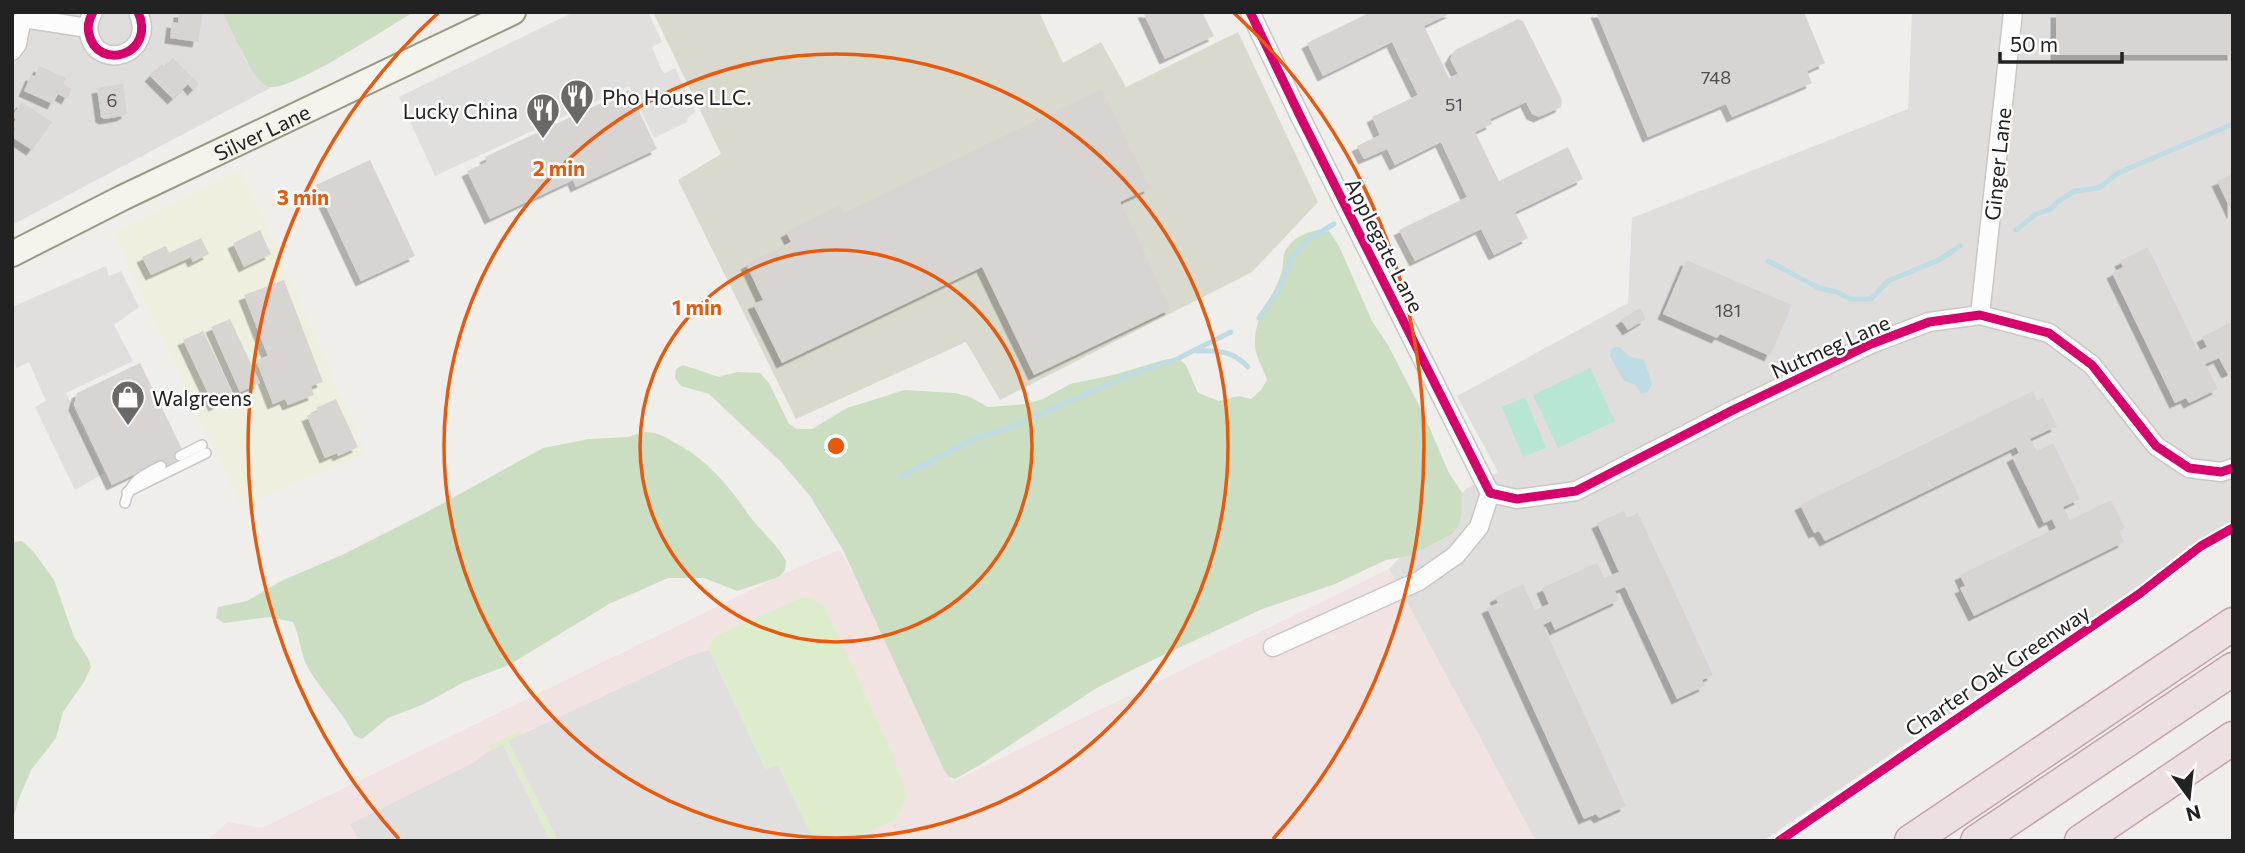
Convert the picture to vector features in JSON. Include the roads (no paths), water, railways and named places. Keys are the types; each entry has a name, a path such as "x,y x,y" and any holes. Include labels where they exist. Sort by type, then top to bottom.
{"highway":[{"path":"1911,841 2233,624"},
{"path":"1978,841 2233,669"},
{"path":"2010,841 2233,691"},
{"path":"2081,841 2233,738"}],"main road":[{"name":"Silver Lane","path":"12,254 122,198 513,12"}],"street":[{"path":"12,51 17,44 23,15 91,20 94,46 107,54 125,54 140,39 142,21 138,12"},
{"name":"Applegate Lane","path":"1250,12 1490,493"},
{"name":"Ginger Lane","path":"1980,315 2013,12"},
{"name":"Nutmeg Lane","path":"1490,493 1517,499 1576,491 1871,344 1929,322 1980,315 2049,333 2092,365 2157,446 2189,468 2221,472 2233,468"},
{"path":"1273,647 1419,581 1447,562 1479,527 1490,493"}],"lane":[{"path":"127,492 204,449 180,456"},
{"path":"125,503 127,492 137,478 161,466"}],"water":[{"path":"1615,347 1619,347 1630,357 1644,360 1652,384 1648,392 1641,393 1636,385 1624,381 1610,356"}],"waterway":[{"path":"2016,230 2036,214 2051,209 2075,191 2099,188 2118,173 2233,124"},
{"path":"1259,318 1280,288 1292,257 1309,239 1334,224"},
{"path":"1768,261 1819,288 1837,292 1850,299 1871,299 1888,281 1939,260 1960,246"},
{"path":"900,477 972,440 1014,426 1129,375 1177,359 1231,332"},
{"path":"1197,351 1225,353 1248,367"}],"place":[{"name":"Pho House LLC.","path":"577,126"},
{"name":"Lucky China","path":"543,140"},
{"name":"Walgreens","path":"128,427"}]}
